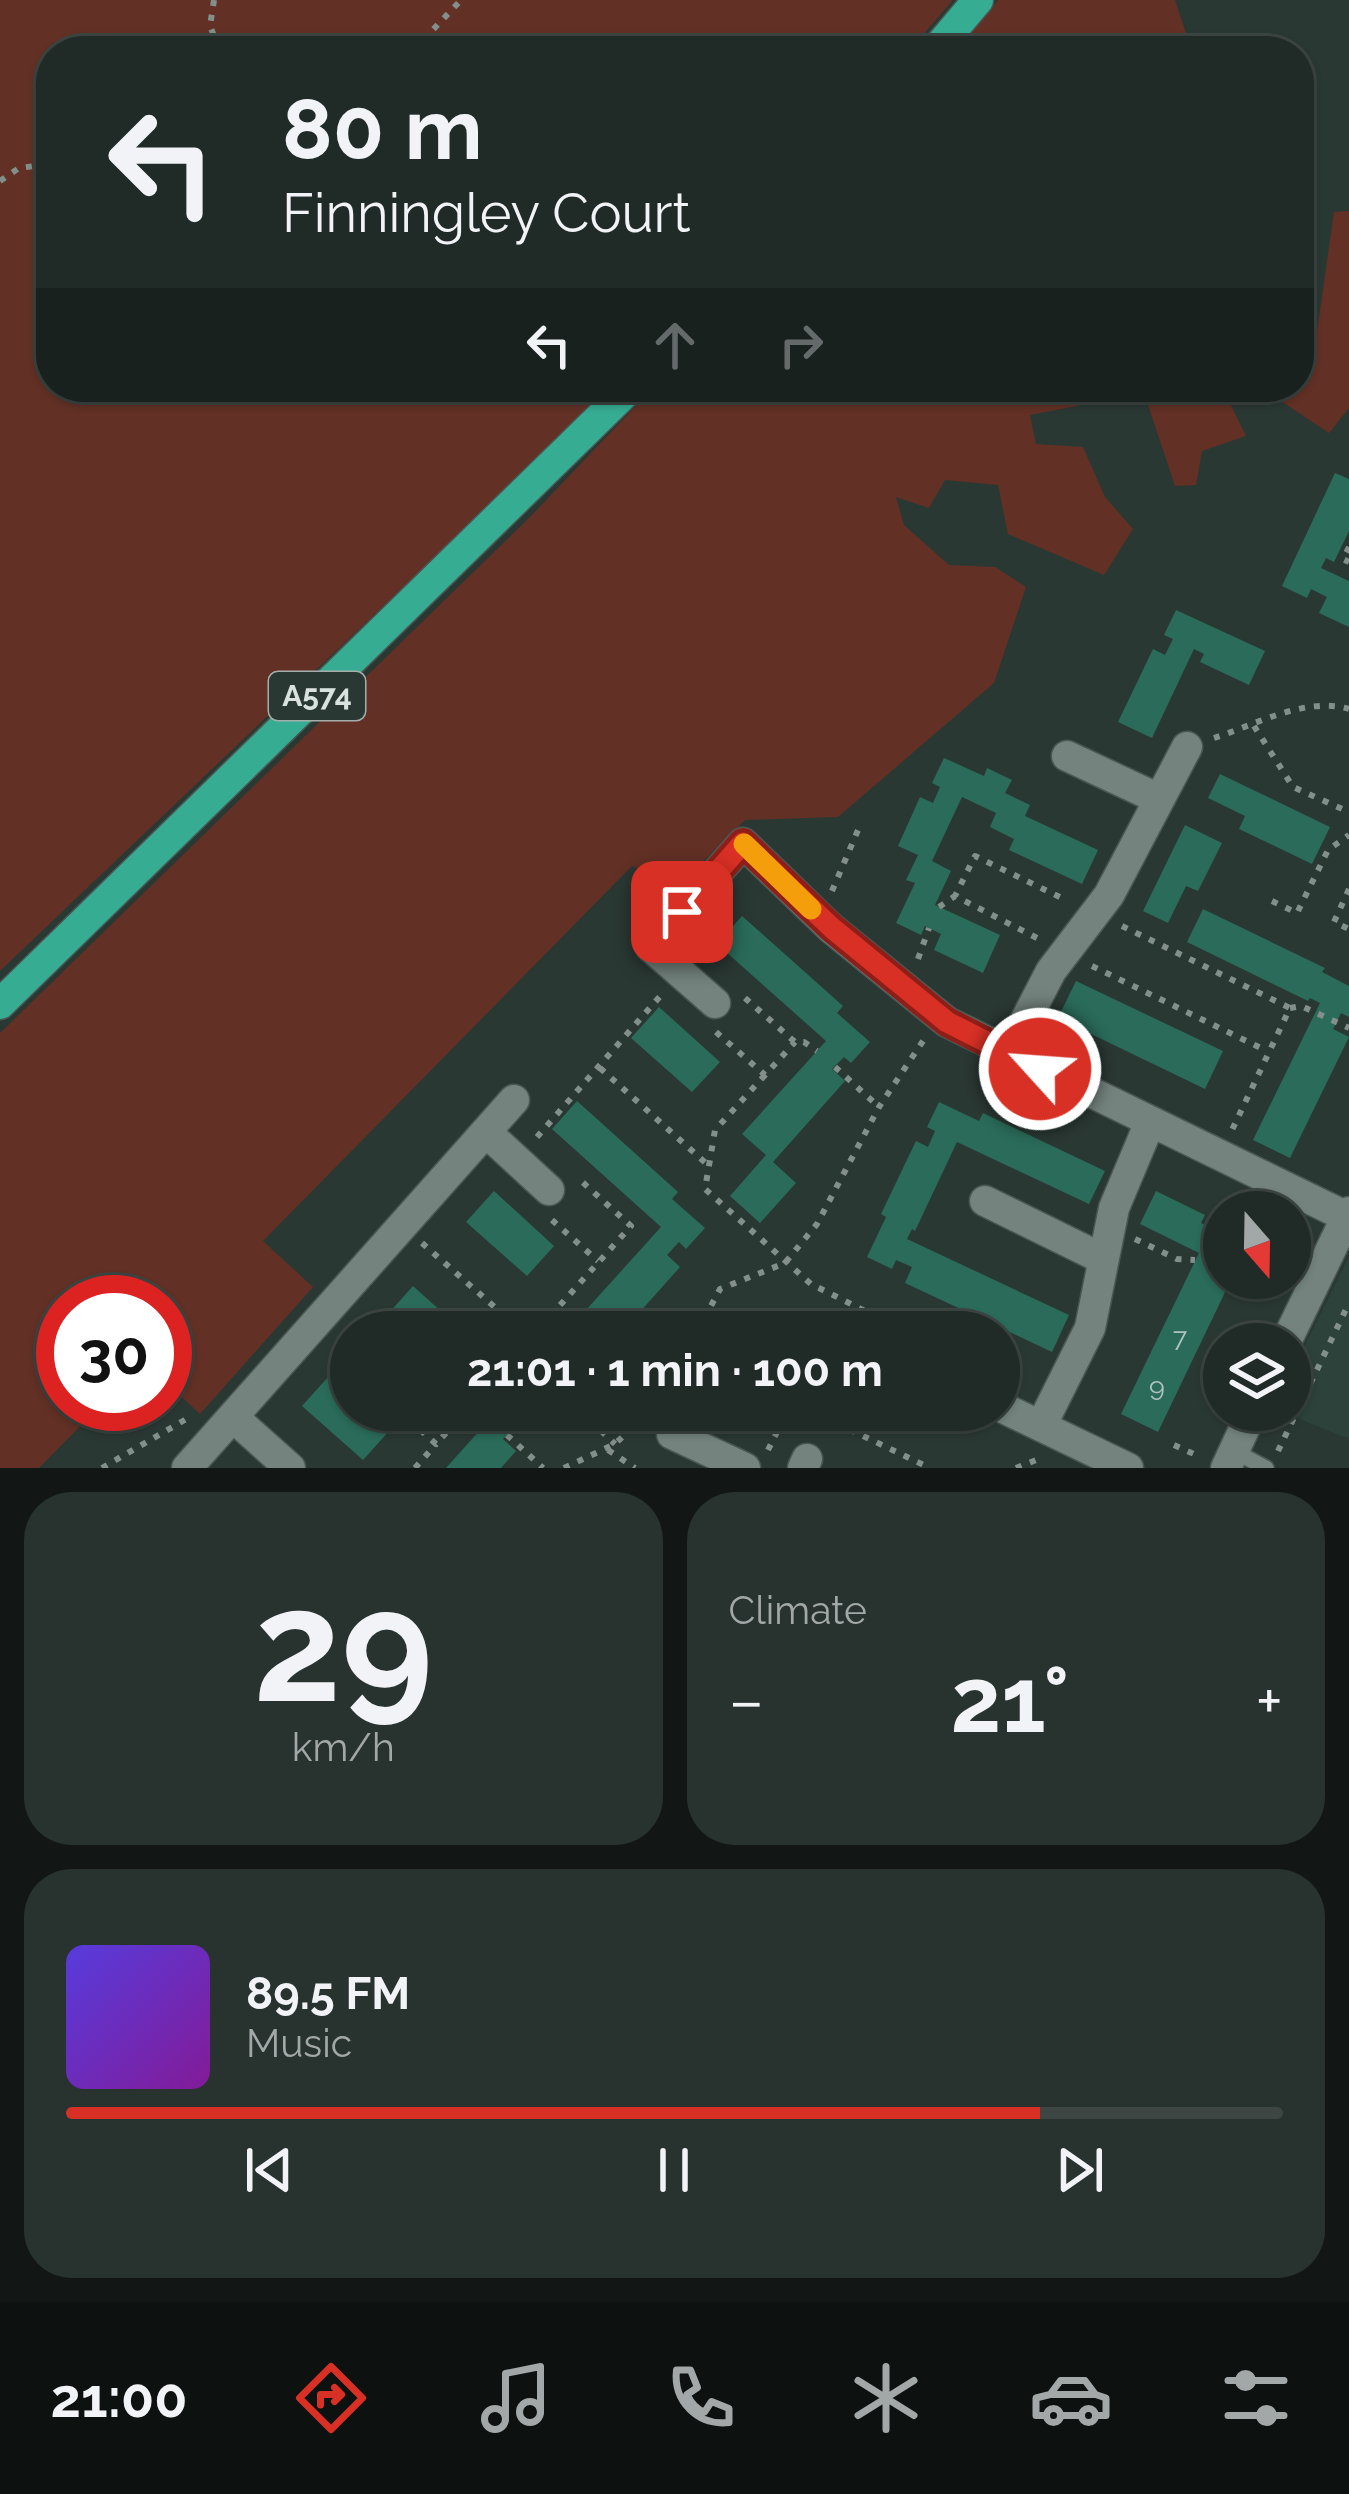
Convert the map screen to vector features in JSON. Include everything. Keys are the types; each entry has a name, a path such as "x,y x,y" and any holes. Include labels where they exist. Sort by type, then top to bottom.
{"main road":[{"path":"947,36 978,0"},
{"name":"A574","path":"0,1004 616,402"}],"street":[{"path":"1008,1054 1051,971 1096,914 1186,747"},
{"path":"1067,756 1159,799"},
{"path":"715,1003 652,946 743,843 814,912 940,1016 1008,1054 1348,1214 1295,1323"},
{"path":"187,1468 514,1100"},
{"path":"1041,1426 1090,1328 1110,1228 1150,1122"},
{"path":"485,1132 516,1160 558,1180"},
{"path":"985,1201 1103,1259"},
{"path":"1020,1416 1128,1468"},
{"path":"233,1417 290,1468"},
{"path":"1230,1460 1243,1431"},
{"path":"672,1434 745,1468"}],"lane":[{"path":"1230,1460 1265,1468"}],"path":[{"path":"214,0 210,26 214,36"},
{"path":"427,36 460,0"},
{"path":"0,181 19,169 36,166"},
{"path":"1349,547 1343,560 1349,562"},
{"path":"1186,747 1303,708 1349,709"},
{"path":"1254,726 1293,787 1349,812"},
{"path":"814,912 832,891 861,823"},
{"path":"1272,901 1297,914 1328,850 1349,836"},
{"path":"1349,890 1334,922 1349,929"},
{"path":"939,907 955,896"},
{"path":"1096,914 1290,1008 1301,1006 1349,1028"},
{"path":"516,1160 681,973"},
{"path":"765,1076 700,1018 730,985 795,1042 818,1051"},
{"path":"1220,1156 1290,1008"},
{"path":"708,1311 720,1289 785,1262 817,1224 879,1107 940,1016"},
{"path":"795,1042 715,1130 705,1189 811,1284 865,1311"},
{"path":"598,1067 709,1166"},
{"path":"835,1067 879,1107"},
{"path":"554,1311 631,1226 558,1180"},
{"path":"403,1226 499,1311"},
{"path":"1110,1228 1177,1259 1196,1260"},
{"path":"1278,1450 1349,1303"},
{"path":"102,1468 194,1415 233,1417"},
{"path":"421,1431 436,1444"},
{"path":"415,1468 448,1431"},
{"path":"598,1431 635,1468"},
{"path":"564,1468 611,1446 628,1431"},
{"path":"760,1468 778,1431"},
{"path":"853,1431 930,1468"},
{"path":"507,1435 543,1468"},
{"path":"1174,1445 1194,1454"}],"shaded area":[{"path":"0,0 953,0 922,36 36,36 36,402 593,402 0,971"},
{"path":"998,0 1175,0 1187,36 969,36"},
{"path":"1349,211 1349,408 1329,433 1282,402 1314,402 1314,335 1334,212"},
{"path":"640,402 1097,402 1030,415 1036,444 1083,447 1105,497 1133,529 1104,575 1008,534 998,485 945,480 929,508 896,497 904,525 949,565 995,567 1026,587 994,683 838,817 745,820 679,885 632,866 263,1241 313,1287 200,1414 192,1407 192,1275 36,1275 36,1431 75,1431 39,1468 0,1468 0,1033 530,517"},
{"path":"1147,402 1229,402 1246,436 1202,451 1196,485 1175,486"},
{"path":"1349,1257 1349,1439 1311,1424 1311,1333"}],"building":[{"path":"1335,473 1349,479 1349,531 1334,562 1326,558 1321,568 1349,581 1349,627 1319,613 1327,597 1311,589 1307,598 1282,586"},
{"path":"1176,610 1265,651 1249,685 1200,662 1204,654 1194,649 1152,738 1118,722 1153,649 1165,655 1173,639 1164,635"},
{"path":"944,758 984,776 987,768 1012,780 1005,793 1030,805 1025,816 1098,850 1082,884 1009,850 1014,839 990,827 996,813 962,797 932,861 951,871 935,905 1000,935 983,973 934,950 941,934 925,926 921,935 896,923 915,883 906,880 918,855 898,846 920,797 933,803 940,787 932,783"},
{"path":"1220,774 1330,827 1312,864 1239,829 1245,816 1208,798"},
{"path":"1185,825 1222,843 1198,891 1186,886 1168,923 1143,911"},
{"path":"1203,909 1325,968 1322,972 1349,986 1349,1017 1341,1013 1333,1029 1349,1037 1290,1158 1253,1140 1320,1003 1187,942"},
{"path":"742,916 843,1006 837,1013 870,1042 851,1063 844,1057 832,1069 845,1081 773,1162 796,1183 760,1223 730,1196 766,1155 742,1134 826,1041 717,944"},
{"path":"1076,981 1223,1051 1205,1089 1058,1018"},
{"path":"659,1007 720,1062 692,1092 631,1038"},
{"path":"577,1101 678,1192 672,1199 705,1228 686,1249 679,1242 667,1255 680,1267 641,1311 585,1311 661,1227 552,1129"},
{"path":"939,1102 979,1121 983,1113 1105,1171 1089,1204 957,1142 907,1239 1069,1315 1052,1352 1020,1337 1020,1311 965,1311 905,1283 912,1267 896,1260 892,1269 867,1257 886,1217 881,1214 916,1141 928,1147 935,1131 927,1127"},
{"path":"494,1191 554,1246 527,1276 466,1222"},
{"path":"1156,1191 1203,1214 1203,1299 1222,1299 1210,1323 1203,1323 1203,1338 1158,1432 1121,1414 1199,1253 1140,1224"},
{"path":"413,1286 441,1311 391,1311"},
{"path":"330,1375 330,1431 302,1406"},
{"path":"330,1431 389,1431 363,1460"},
{"path":"479,1431 510,1431 503,1439 516,1451 501,1468 446,1468"}],"slow traffic":[{"path":"744,844 811,909"}],"route":[{"path":"682,912 743,843 832,928 947,1022 1040,1069"}]}
